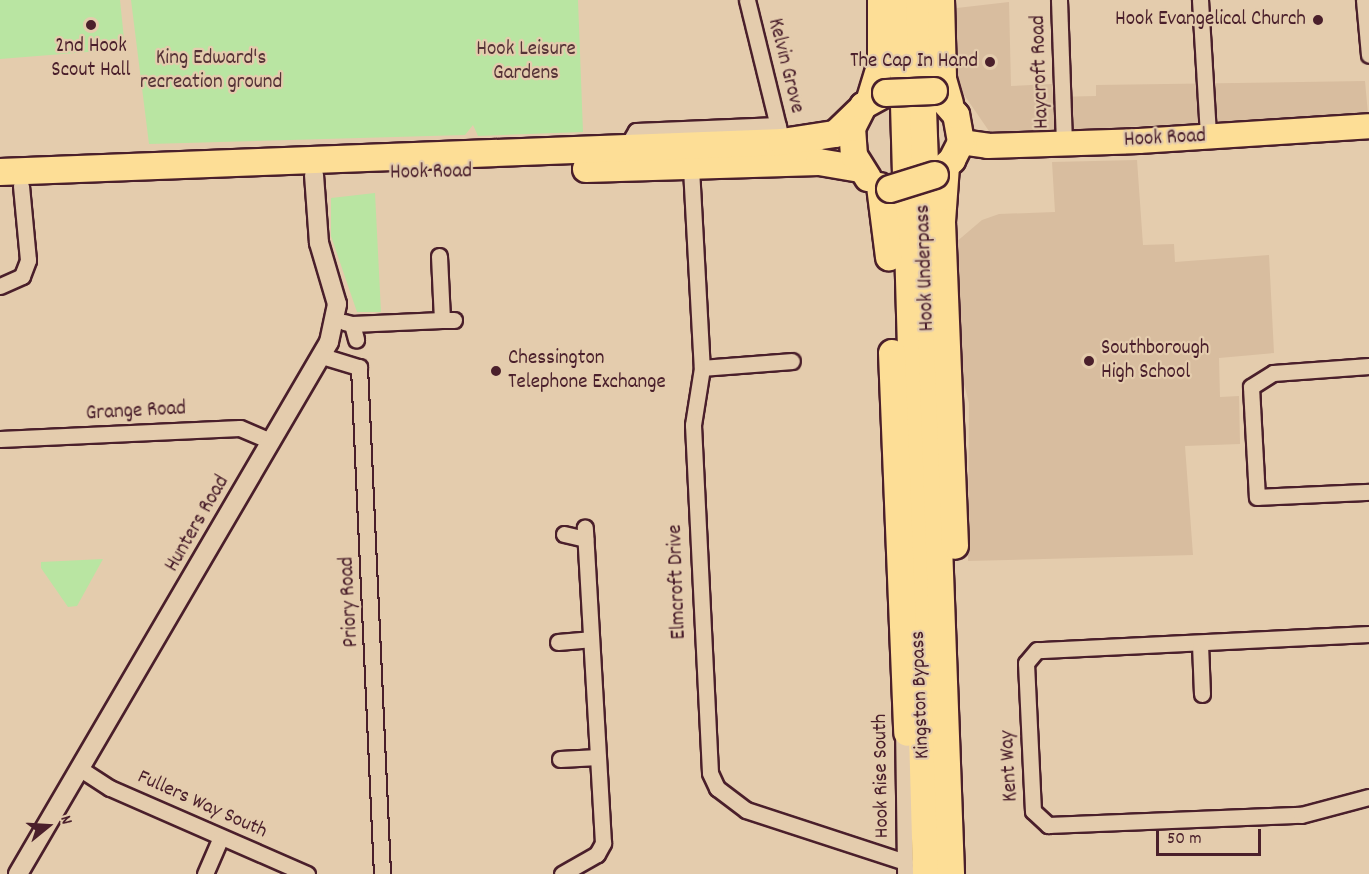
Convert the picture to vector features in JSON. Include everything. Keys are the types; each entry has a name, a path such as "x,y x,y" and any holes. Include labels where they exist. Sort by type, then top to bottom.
{"highway":[{"path":"881,0 880,64 872,102 852,140 861,169 885,187 902,678 914,871"},
{"name":"Hook Underpass","path":"901,0 915,517"},
{"name":"Hook Underpass","path":"919,0 938,536"},
{"path":"941,0 942,97 961,142 941,171 957,676 952,874"},
{"path":"691,158 780,134 835,134 872,102 942,97"},
{"name":"Hook Road","path":"7,182 625,150 691,158"},
{"name":"Hook Road","path":"7,182 314,175 691,158 819,162 861,169"},
{"path":"885,187 941,171"},
{"name":"Kingston Bypass","path":"914,871 915,517"},
{"name":"Kingston Bypass","path":"938,536 952,874"}],"main road":[{"name":"Hook Road","path":"961,142 988,147 1369,126"}],"street":[{"name":"Kelvin Grove","path":"747,0 780,134"},
{"name":"Haycroft Road","path":"1059,0 1064,143"},
{"path":"1200,0 1208,136"},
{"path":"1364,0 1369,55"},
{"path":"625,150 636,131 780,134"},
{"name":"Elmcroft Drive","path":"691,158 702,368 693,425 710,772 717,788 746,810 914,871"},
{"name":"Hunters Road","path":"18,874 82,770 271,441 344,321 337,304 317,229 314,175"},
{"path":"0,286 22,276 28,260 7,182"},
{"path":"344,321 448,320 439,256"},
{"path":"344,321 356,339"},
{"name":"Priory Road","path":"322,356 360,367 382,874"},
{"path":"702,368 792,362"},
{"path":"1369,366 1273,373 1251,387 1257,497 1369,492"},
{"name":"Grange Road","path":"0,439 240,428 271,441"},
{"path":"562,874 597,854 603,843 585,534 564,534"},
{"name":"Kent Way","path":"1369,634 1030,655 1026,663 1033,811 1040,822 1301,815 1369,797"},
{"path":"558,642 590,639"},
{"path":"1200,644 1202,694"},
{"path":"560,759 598,757"},
{"name":"Fullers Way South","path":"82,770 221,837 307,874"},
{"path":"205,874 221,837"}],"shaded area":[{"path":"1009,2 1011,86 1052,84 1053,97 1096,96 1096,85 1365,81 1368,114 991,134 956,83 957,8"},
{"name":"Southborough High School","path":"1137,160 1143,245 1174,244 1175,262 1269,255 1274,353 1219,358 1220,397 1239,396 1240,444 1185,446 1193,555 968,561 969,403 959,365 955,243 982,220 999,214 1055,212 1052,162"}],"green space":[{"path":"0,0 120,0 125,49 0,59"},
{"name":"King Edward's recreation ground","path":"131,0 578,0 583,132 478,136 473,125 465,135 149,144"},
{"path":"375,193 381,312 357,312 331,236 331,198"},
{"path":"103,559 77,606 68,607 41,568 41,562"}],"place":[{"name":"Hook Evangelical Church","path":"1318,20"},
{"name":"2nd Hook Scout Hall","path":"91,25"},
{"name":"The Cap In Hand","path":"990,62"},
{"name":"Southborough High School","path":"1089,361"},
{"name":"Chessington Telephone Exchange","path":"496,371"}],"park label":[{"name":"Hook Leisure Gardens","path":"526,62"}]}
